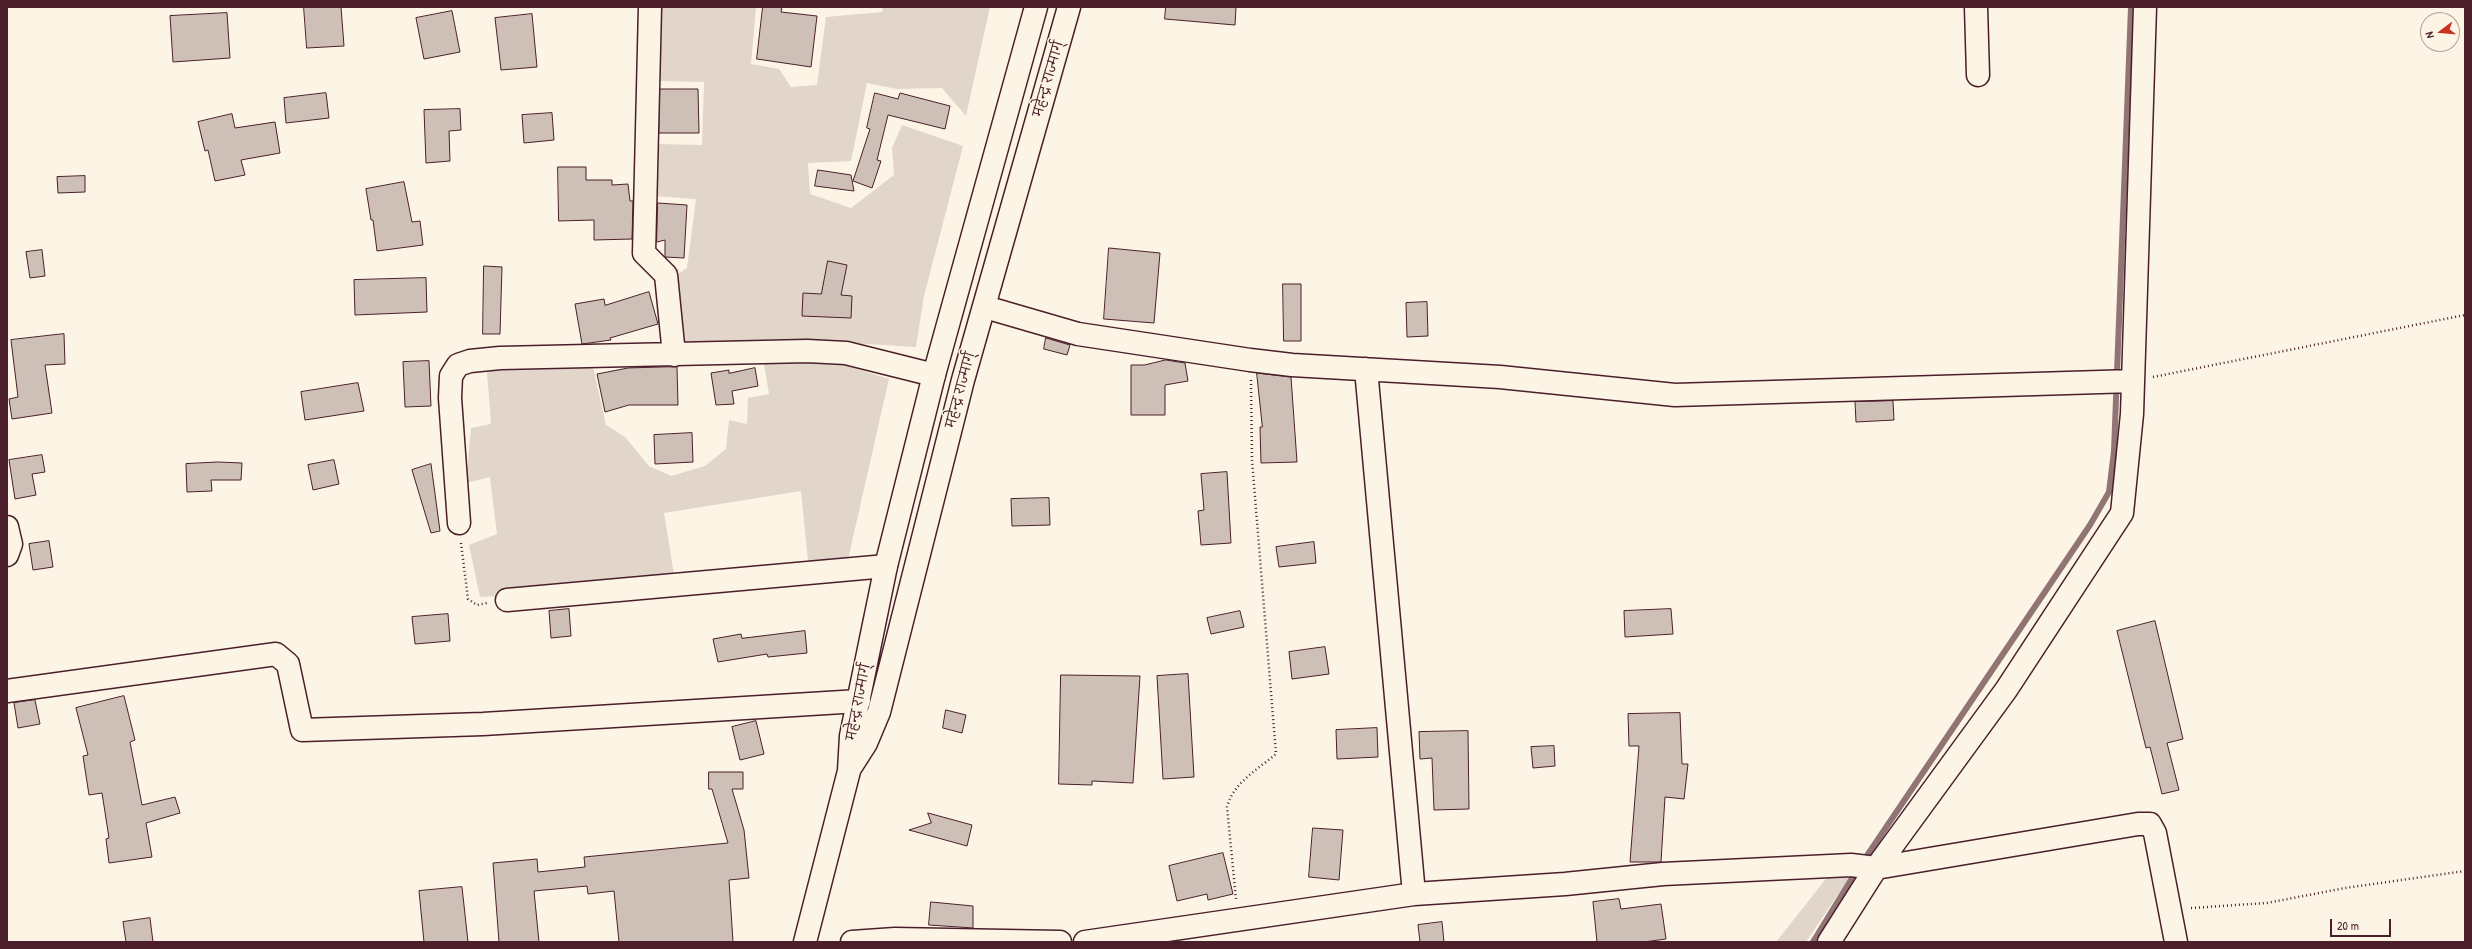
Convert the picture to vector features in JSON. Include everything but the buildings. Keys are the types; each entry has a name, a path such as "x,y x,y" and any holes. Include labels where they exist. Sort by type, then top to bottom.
{"main road":[{"path":"650,7 644,254 666,275 674,355"},
{"name":"महेन्द्र राज्मार्ग्","path":"805,942 849,771 851,736 886,566 934,375 1036,7"},
{"name":"महेन्द्र राज्मार्ग्","path":"849,771 866,744 879,712 961,388 1069,7"},
{"path":"1976,7 1978,75"},
{"path":"1829,942 1876,868 2006,690 2122,513 2132,414 2145,7"},
{"path":"985,306 1078,334 1250,360 1292,365 1500,377 1675,395 2133,381"},
{"path":"458,523 450,398 451,376 458,365 470,361 500,358 807,351 846,353 934,375"},
{"path":"1366,369 1414,894"},
{"path":"7,527 11,544 7,556"},
{"path":"507,600 886,566"},
{"path":"7,691 276,654 288,664 302,730 482,724 859,701"},
{"path":"1085,942 1414,894 1565,884 1663,874 1851,865 1876,868 2138,824 2150,824 2155,833 2176,942"},
{"path":"852,942 895,939 1060,942"}],"path":[{"path":"2133,381 2465,315"},
{"path":"1238,919 1226,807 1229,796 1238,784 1276,754 1252,460 1250,360"},
{"path":"458,523 468,599 477,605 507,600"},
{"path":"2169,910 2267,903 2346,888 2465,871"}],"shaded area":[{"path":"659,7 756,7 751,64 779,69 791,87 817,85 826,17 882,12 883,7 990,7 966,116 942,88 897,89 867,83 851,161 808,163 810,194 851,208 894,175 892,148 902,125 963,146 924,296 916,347 782,339 686,346 675,276 687,268 696,199 653,196 655,144 702,145 704,82 656,81"},
{"path":"813,355 889,379 846,568 809,570 801,491 664,513 676,587 480,597 469,545 497,534 490,477 466,483 471,428 491,424 487,372 501,369 593,367 606,425 625,437 649,466 671,476 705,466 726,449 729,420 747,424 748,398 769,394 763,358"},
{"path":"1829,875 1851,875 1806,942 1776,942"}],"waterway":[{"path":"1862,863 2090,525 2109,492 2114,451 2131,7"},
{"path":"1813,942 1857,870"}]}
